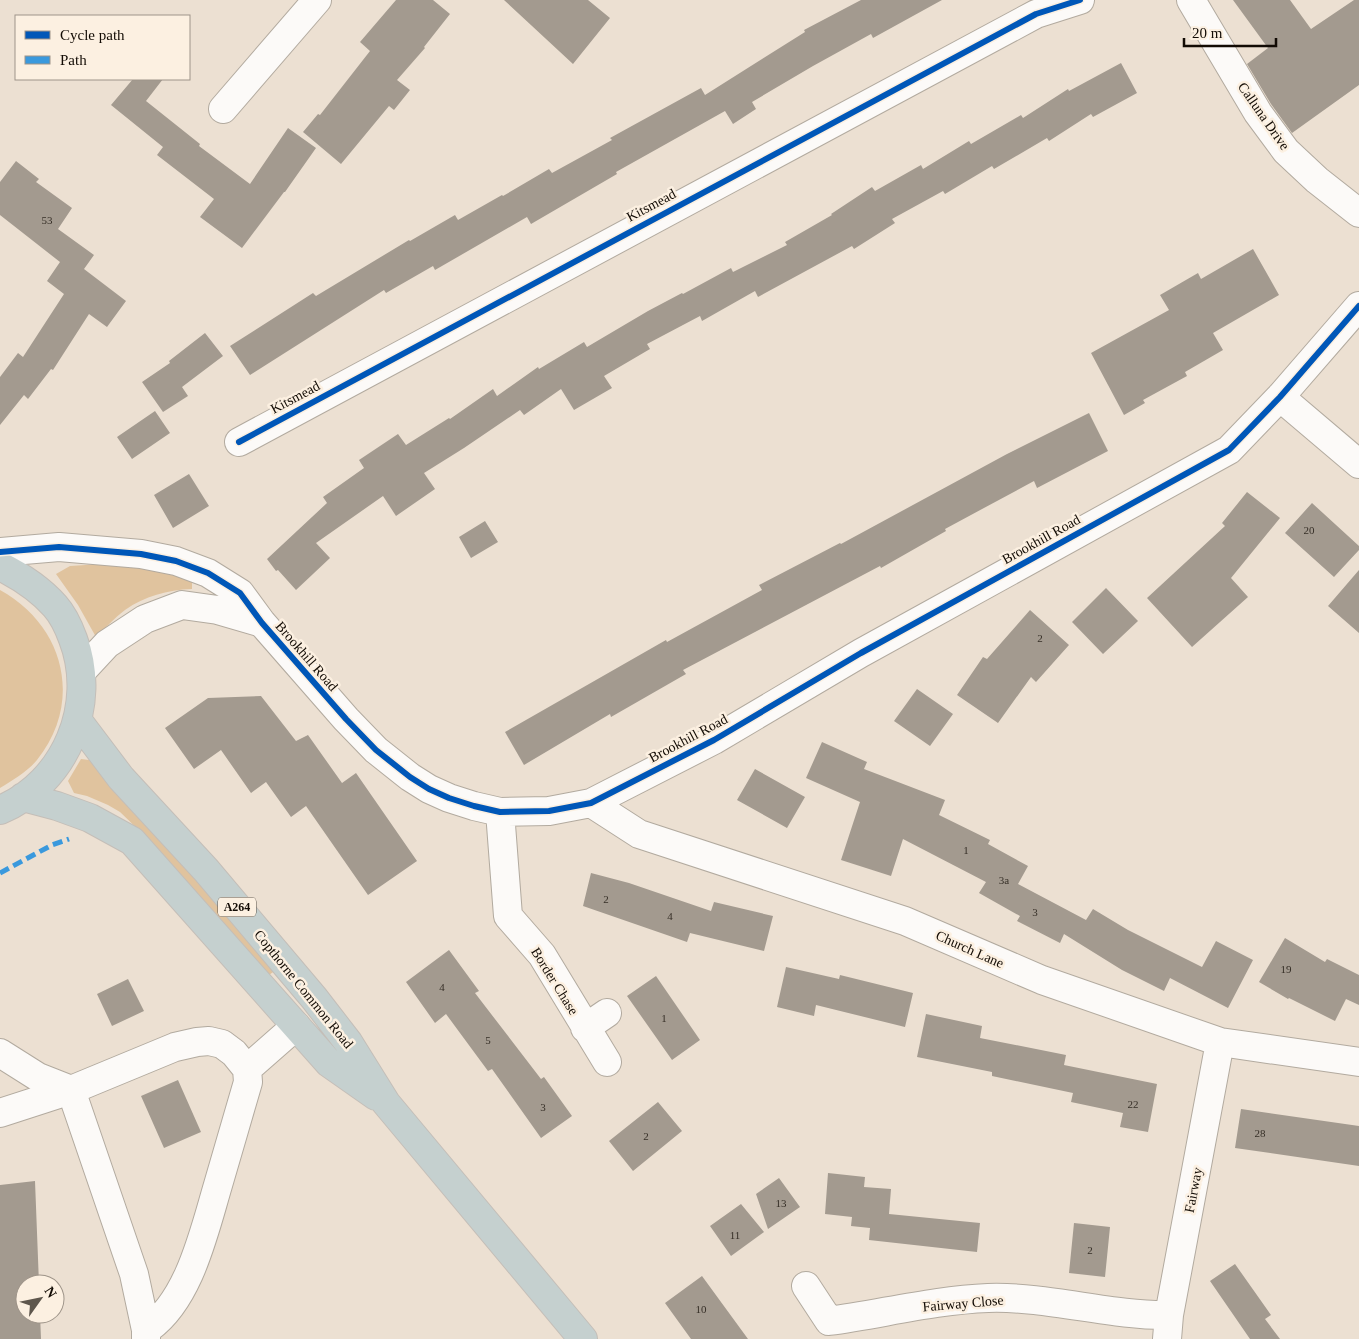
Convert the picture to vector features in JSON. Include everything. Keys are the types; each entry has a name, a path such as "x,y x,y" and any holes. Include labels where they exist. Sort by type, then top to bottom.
{"highway":[{"path":"0,566 41,591 56,607 75,643 82,672 82,698 78,721 65,752 46,778 12,803"},
{"name":"Copthorne Common Road","path":"78,721 121,778 206,870 314,998 348,1042 386,1103 583,1339"},
{"name":"Copthorne Common Road","path":"12,803 57,806 90,818 132,841 329,1063 386,1103"}],"street":[{"path":"222,109 317,0"},
{"name":"Kitsmead","path":"239,442 1036,14 1080,0"},
{"name":"Calluna Drive","path":"1191,0 1258,113 1286,151 1317,180 1359,213"},
{"name":"Brookhill Road","path":"0,552 59,546 142,554 176,561 208,573 240,593 262,623 346,719 376,750 410,777 429,789 474,806 500,812 549,811 591,803 714,740 861,653 1229,450 1280,397 1359,306"},
{"path":"1280,397 1359,464"},
{"name":"Brookhill Road","path":"82,672 108,644 144,619 182,605 218,610 262,623"},
{"name":"Church Lane","path":"591,803 639,834 905,920 1042,980 1220,1042 1359,1062"},
{"name":"Border Chase","path":"500,812 508,916 542,955 607,1062"},
{"path":"585,1028 607,1013"},
{"path":"246,1069 296,1026"},
{"path":"0,1113 71,1090 175,1047 197,1042 209,1041 222,1044 234,1053 246,1069 248,1082 199,1249 178,1295 158,1323 146,1335"},
{"name":"Fairway","path":"1168,1327 1220,1042"},
{"path":"0,1053 38,1077 71,1090 134,1274 146,1335"},
{"name":"Fairway Close","path":"806,1286 829,1321 873,1327 920,1306 988,1298 1049,1301 1148,1316 1168,1327"}],"shaded area":[{"path":"117,563 192,578 192,589 165,592 140,601 121,613 96,637 78,605 56,574 70,566"},
{"path":"0,590 22,605 39,623 52,644 60,666 63,690 60,713 52,737 33,764 15,779 0,788"},
{"path":"81,759 97,761 122,795 276,970 269,975 148,839 120,812 87,796 74,793 68,781"}],"building":[{"path":"396,0 433,0 450,14 425,48 397,80 410,90 394,110 389,106 341,164 303,132 318,114 320,115 370,51 360,42"},
{"path":"504,0 588,0 610,18 573,64"},
{"path":"861,0 942,0 873,38 871,34 752,102 756,109 733,124 725,111 616,172 617,174 531,224 527,217 435,270 433,266 386,293 384,290 250,375 230,346 313,293 316,296 409,240 455,215 458,220 549,169 552,173 612,140 610,138 701,88 705,95 805,32 804,30"},
{"path":"1233,0 1290,0 1311,29 1354,0 1359,0 1359,85 1292,133 1271,104 1247,64 1268,48"},
{"path":"1121,63 1137,93 1093,117 1091,114 1049,141 1047,138 994,169 992,166 945,194 943,191 892,219 895,223 854,249 852,246 758,297 755,291 702,321 700,316 647,344 650,349 604,376 612,388 574,410 561,389 524,415 520,410 424,473 435,489 396,516 383,496 316,543 330,558 296,590 278,570 276,571 267,559 327,503 323,497 364,468 359,460 398,434 406,445 450,419 493,389 497,396 538,367 539,369 584,342 587,347 648,311 731,268 733,272 787,245 785,242 832,215 872,187 875,191 921,165 923,169 969,141 971,144 1021,115 1023,118 1068,89 1069,91"},
{"path":"132,80 162,80 146,101 200,144 199,146 250,184 288,128 316,148 242,248 200,217 214,199 157,155 163,147 111,105"},
{"path":"16,161 39,179 36,182 72,208 58,229 94,255 84,269 126,301 107,327 89,314 53,370 51,369 28,399 24,395 0,425 0,377 18,353 23,357 64,294 47,281 60,262 0,215 0,182"},
{"path":"1253,249 1279,295 1213,333 1223,350 1185,372 1187,376 1143,400 1145,403 1124,415 1091,353 1169,310 1160,295 1198,273 1201,279"},
{"path":"205,333 223,356 182,387 188,396 163,412 142,382 170,363 169,361"},
{"path":"155,411 170,433 132,459 117,437"},
{"path":"1089,413 1108,451 1037,488 1034,481 945,529 946,531 881,568 880,566 683,670 686,674 611,717 610,714 524,765 505,732 666,640 667,642 762,590 759,585 841,544 1007,454"},
{"path":"189,474 209,506 173,528 154,495"},
{"path":"1247,492 1280,518 1231,578 1248,597 1192,647 1147,598 1225,526 1222,523"},
{"path":"1312,503 1359,546 1359,550 1334,577 1285,533"},
{"path":"485,521 498,542 471,558 459,537"},
{"path":"1359,570 1359,633 1328,606"},
{"path":"1106,588 1138,621 1103,654 1072,622"},
{"path":"1030,610 1069,645 1036,682 1031,677 998,723 957,695 983,657 987,659"},
{"path":"917,689 953,714 930,746 894,721"},
{"path":"261,696 296,741 308,735 342,783 356,773 417,861 368,895 306,806 291,817 266,782 251,793 221,750 194,769 165,728 208,698"},
{"path":"822,742 867,762 864,769 945,800 939,815 990,840 988,844 1028,866 1018,884 1086,920 1093,909 1128,930 1202,967 1216,941 1253,960 1228,1008 1170,978 1164,991 1122,970 1064,934 1060,943 1017,921 1020,916 979,893 986,882 903,839 891,876 841,860 860,802 806,778"},
{"path":"755,769 805,797 787,828 737,800"},
{"path":"591,873 629,883 711,911 714,902 773,916 764,951 690,933 687,942 583,906"},
{"path":"1285,938 1325,962 1327,959 1359,975 1359,1005 1346,999 1335,1021 1288,999 1259,982"},
{"path":"449,950 479,991 475,993 541,1079 544,1077 572,1116 541,1138 492,1069 488,1071 446,1014 435,1023 406,982"},
{"path":"786,967 839,979 840,975 913,993 905,1027 816,1005 814,1016 777,1007"},
{"path":"656,976 700,1040 672,1060 627,996"},
{"path":"128,979 144,1011 112,1026 97,994"},
{"path":"926,1014 982,1026 980,1038 1066,1055 1064,1065 1157,1084 1148,1132 1120,1127 1123,1113 1071,1102 1073,1093 992,1076 992,1072 917,1057"},
{"path":"178,1080 201,1132 164,1148 141,1096"},
{"path":"658,1102 682,1131 633,1171 609,1141"},
{"path":"1241,1109 1359,1126 1359,1166 1235,1148"},
{"path":"828,1173 865,1177 864,1187 891,1189 889,1214 980,1223 977,1252 869,1240 870,1228 851,1226 852,1217 825,1214"},
{"path":"779,1178 800,1207 768,1229 756,1194"},
{"path":"35,1181 39,1274 15,1274 15,1324 40,1324 41,1339 0,1339 0,1185"},
{"path":"741,1204 764,1232 731,1256 710,1226"},
{"path":"1074,1223 1110,1227 1105,1277 1069,1273"},
{"path":"1235,1264 1271,1315 1265,1319 1280,1339 1250,1339 1210,1281"},
{"path":"702,1276 748,1339 691,1339 665,1303"}],"marked path":[{"path":"0,873 52,845 69,839"}],"cycle path":[{"path":"239,442 1036,14 1080,0"},
{"path":"0,552 59,547 141,554 176,561 208,573 240,593 262,623 346,719 376,750 410,777 429,789 474,806 500,812 549,811 591,803 714,740 861,653 1229,450 1280,397 1359,306"}]}
